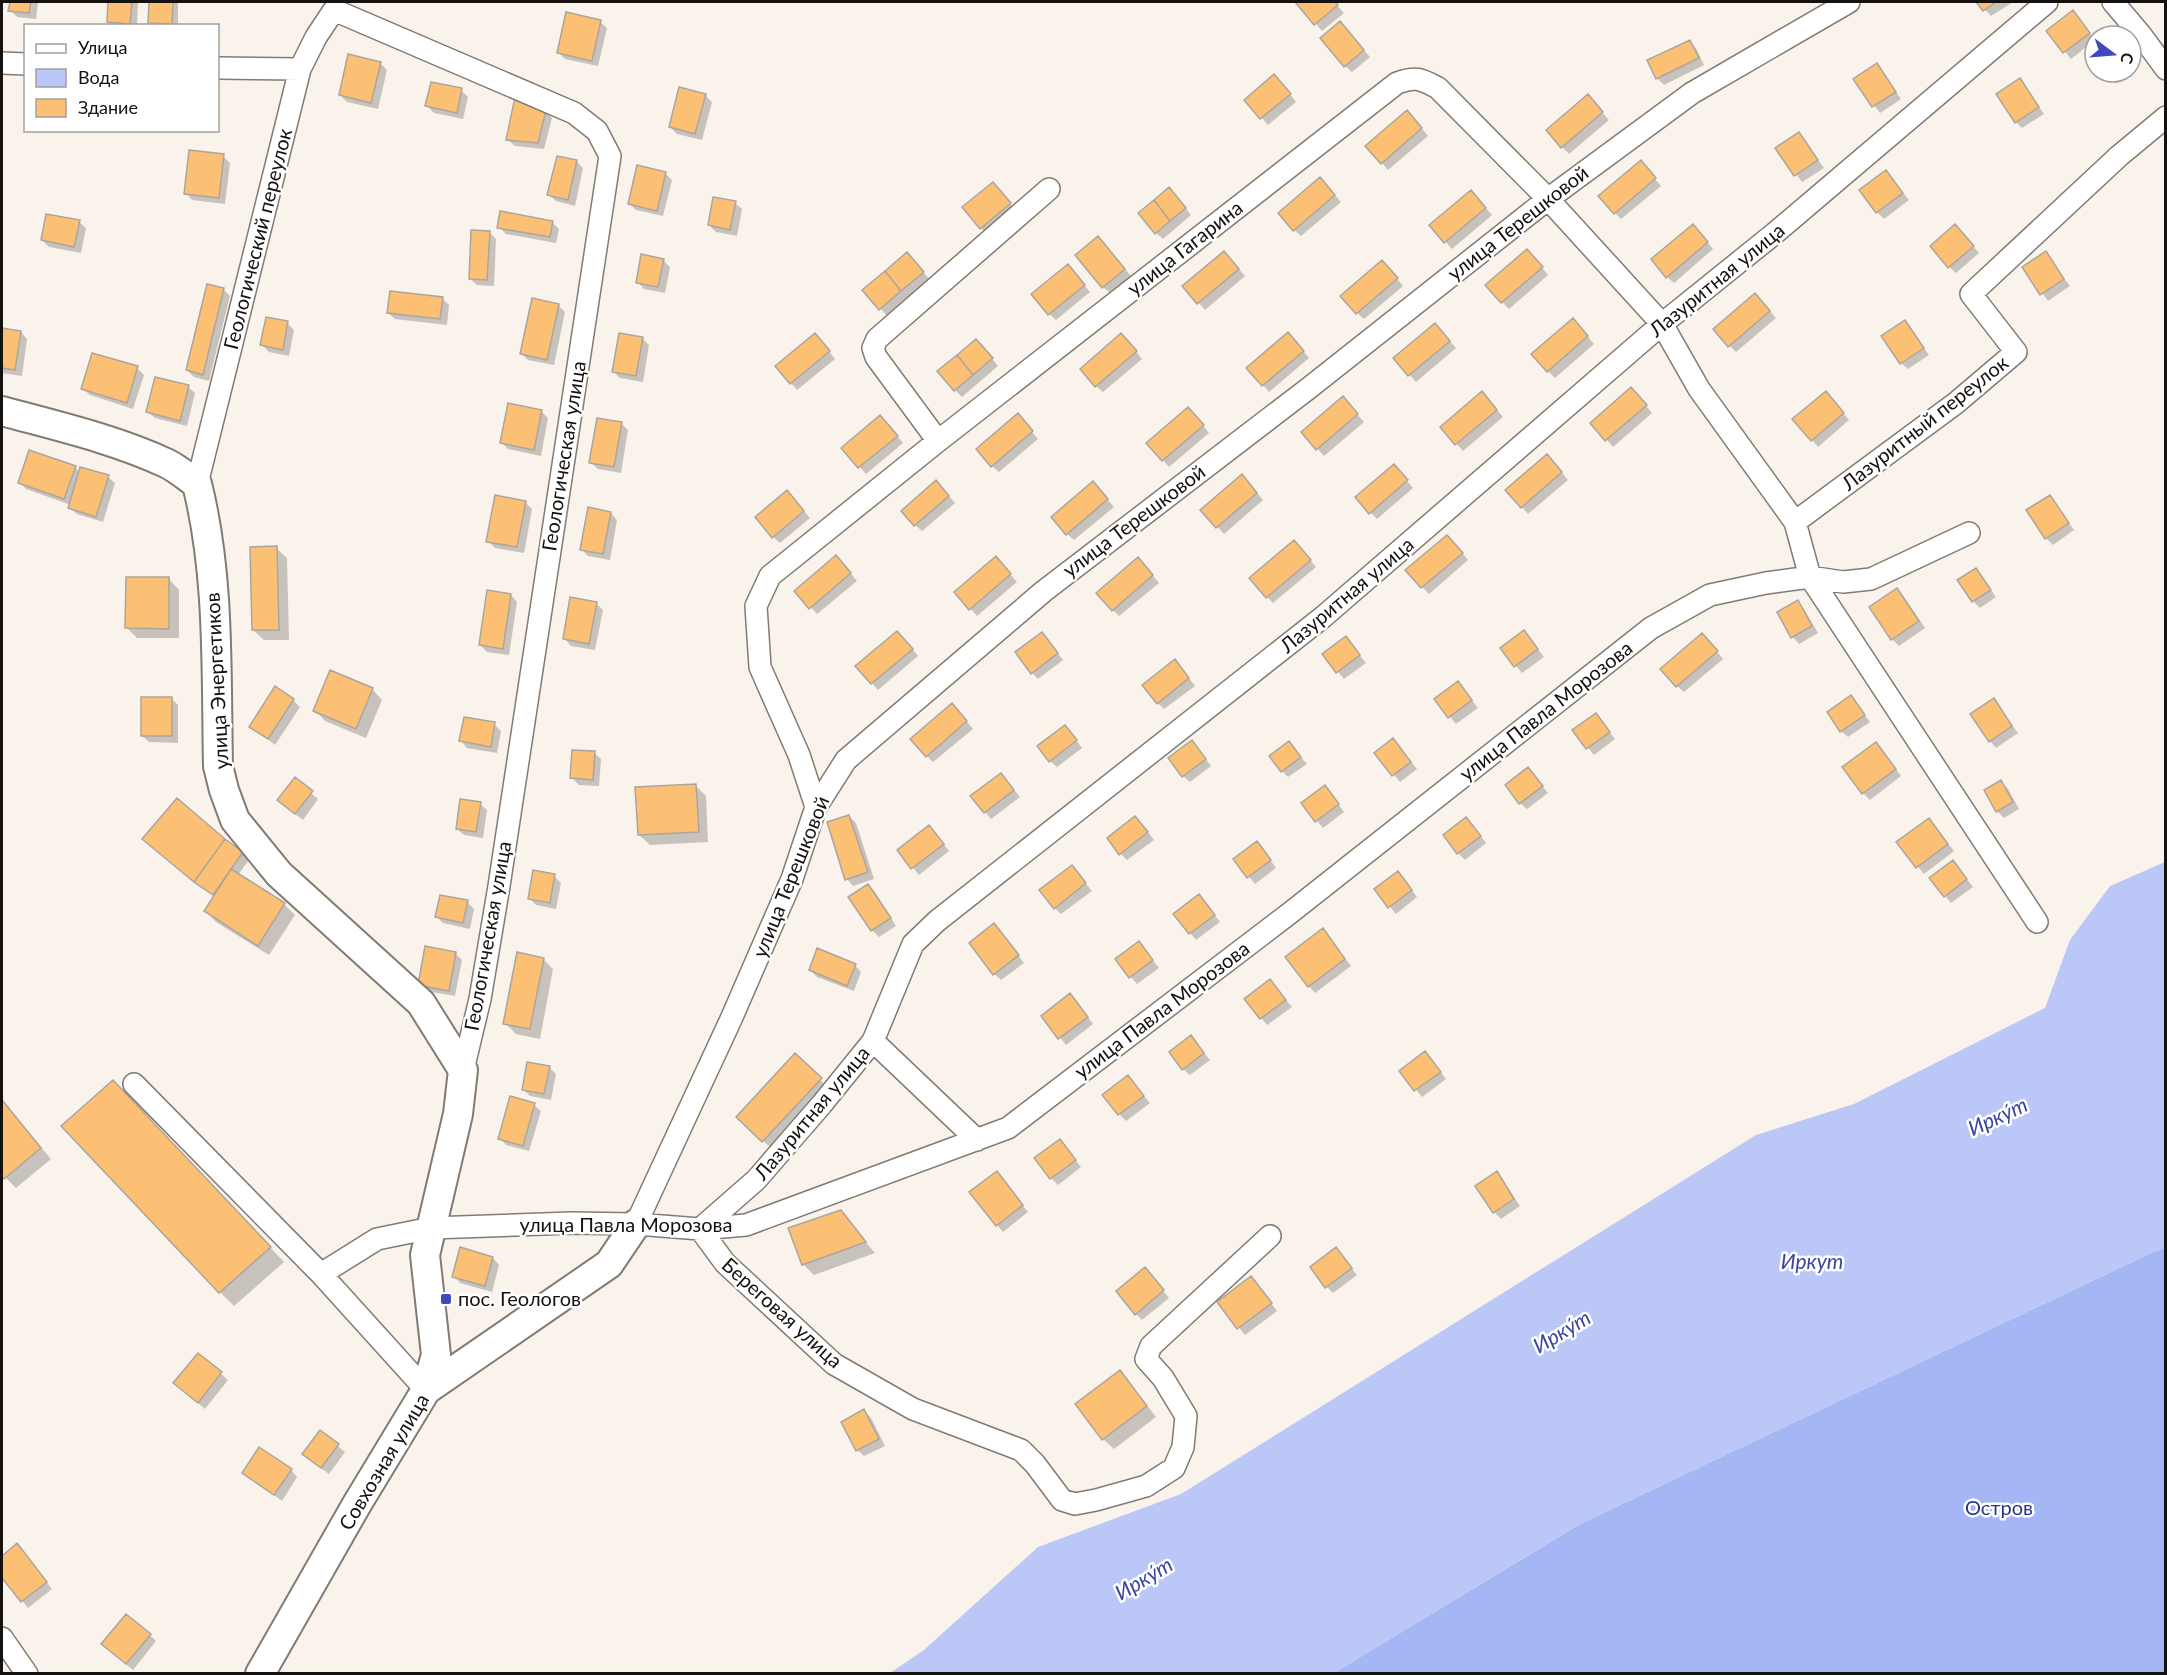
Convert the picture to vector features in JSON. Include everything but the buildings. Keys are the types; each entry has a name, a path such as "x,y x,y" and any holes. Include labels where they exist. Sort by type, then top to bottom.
{"street":[{"name":"улица Терешковой","path":"636,1224 732,1017 792,879 816,807 846,760 1044,591 1299,395 1548,199 1692,93 1849,2"},
{"name":"Лазуритная улица","path":"700,1229 756,1180 873,1041 913,944 937,921 1323,617 1662,324 1785,225 2048,2"},
{"path":"2113,2 2166,69"},
{"name":"Геологический переулок","path":"197,484 300,69 331,6"},
{"name":"Геологическая улица","path":"331,6 574,113 597,131 610,156 497,897 480,999 463,1070"},
{"path":"2,63 24,64"},
{"path":"219,68 300,69"},
{"name":"улица Гагарина","path":"816,807 799,755 760,667 756,606 770,576 938,441 1397,83 1412,78 1423,80 1438,88 1548,199"},
{"name":"Лазуритный переулок","path":"1795,522 1956,403 2016,352 1971,294 2119,156 2166,117"},
{"path":"938,441 876,357 873,348 877,339 1049,189"},
{"path":"1548,199 1662,324 1699,389 1795,522 1810,577 2037,922"},
{"path":"2,411 63,427 130,449 168,464 197,484"},
{"name":"улица Энергетиков","path":"197,484 207,523 212,565 218,766 235,820 279,874 422,1003 463,1070"},
{"name":"улица Павла Морозова","path":"321,1274 377,1239 431,1228 571,1223 636,1224 700,1229 746,1225 1008,1128 1290,913 1651,628 1710,595 1766,583 1810,577 1843,582 1871,579 1969,533"},
{"path":"873,1041 977,1140"},
{"path":"426,1390 436,1355 425,1255 458,1114 463,1070"},
{"path":"134,1084 321,1274 426,1390"},
{"name":"Совхозная улица","path":"260,1674 357,1504 426,1390 609,1264 636,1224"},
{"name":"Береговая улица","path":"700,1229 725,1263 834,1364 913,1409 1021,1450 1035,1464 1062,1500 1075,1504 1146,1486 1174,1468 1183,1447 1186,1416 1163,1378 1146,1359 1151,1346 1270,1236"},
{"path":"2,1638 27,1674"}],"green space":[{"name":"Остров","path":"2165,1248 2165,1673 1337,1674 1337,1671 1580,1524"}],"water":[{"name":"Иркут","path":"2165,862 2165,1248 1580,1524 1337,1673 890,1673 924,1650 1038,1547 1181,1494 1756,1135 1854,1104 2045,1008 2070,940 2110,886"}],"place":[{"name":"пос. Геологов","path":"446,1299"}],"water label":[{"name":"Ирку́т","path":"1998,1117"},
{"name":"Ирку́т","path":"1562,1332"},
{"name":"Ирку́т","path":"1144,1579"}]}
